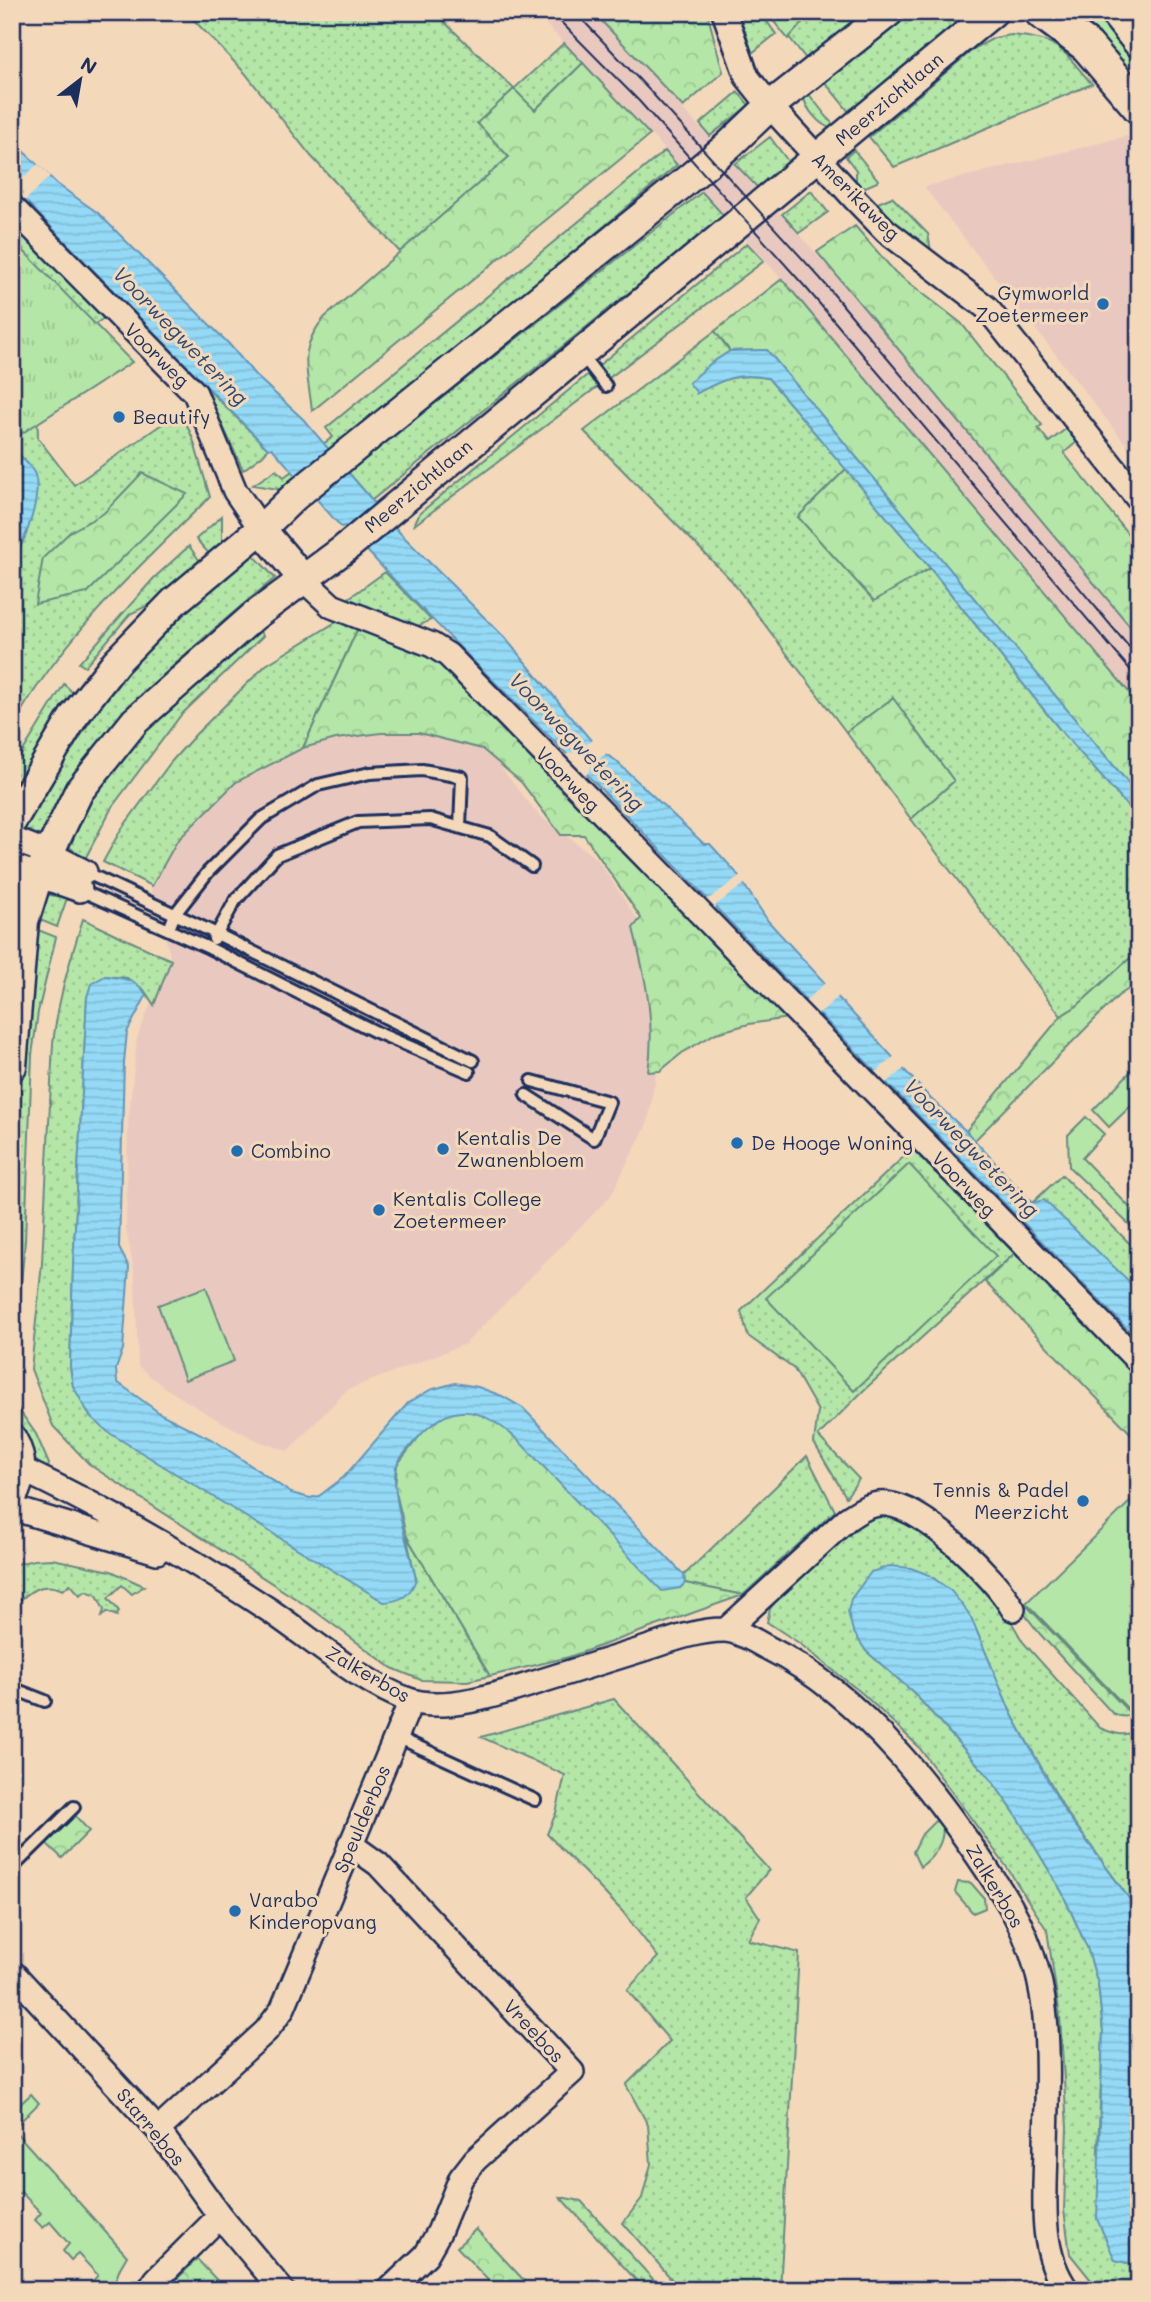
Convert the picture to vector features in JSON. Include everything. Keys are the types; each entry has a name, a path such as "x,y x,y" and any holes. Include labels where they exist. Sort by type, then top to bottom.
{"main road":[{"path":"1041,12 1087,47 1139,107"},
{"path":"1116,12 1139,41"}],"street":[{"name":"Amerikaweg","path":"724,12 747,77 770,106 855,200 887,231 987,308 1139,500"},
{"path":"12,821 74,716 116,662 174,602 261,529 295,496 729,145 770,106 889,12"},
{"name":"Meerzichtlaan","path":"12,1066 24,921 33,865 79,791 135,721 254,616 343,550 993,12"},
{"name":"Voorweg","path":"12,207 195,393 235,491 261,529 304,580 332,606 432,645 448,655 1139,1362"},
{"path":"12,839 33,865 83,881"},
{"path":"12,1439 19,1455 20,1469 19,1483 12,1497"},
{"name":"Zalkerbos","path":"20,1469 97,1507 192,1563 268,1610 379,1685 411,1701 429,1704 486,1698 688,1635 727,1629 787,1657 836,1692 921,1777 975,1849 1018,1916 1037,1967 1045,2015 1045,2216 1056,2276 1067,2290"},
{"path":"727,1629 847,1518 864,1507 887,1504 917,1516 952,1539 1005,1595 1013,1609"},
{"name":"Zalkerbos","path":"12,1508 192,1563"},
{"name":"Speulderbos","path":"158,2130 266,2031 282,2010 411,1701"},
{"name":"Vreebos","path":"351,1844 377,1864 572,2072 475,2160 461,2178 439,2232 426,2255 389,2290"},
{"name":"Starrebos","path":"12,1972 158,2130 220,2216 280,2289"},
{"path":"149,2290 220,2216"}],"lane":[{"path":"579,352 606,386"},
{"path":"169,929 175,914 208,872 261,819 318,785 370,774 422,770 462,777 460,827"},
{"path":"209,948 235,901 277,855 358,822 430,819 490,836 532,866"},
{"path":"83,881 175,914 217,934 471,1067 376,1032 169,929 83,881"},
{"path":"526,1095 594,1139 609,1102 532,1081"},
{"path":"12,1688 45,1701"},
{"path":"397,1737 535,1800"},
{"path":"12,1868 74,1807"}],"shaded area":[{"path":"534,12 593,12 830,268 1139,637 1139,704 798,297 629,110"},
{"path":"1127,136 1139,151 1139,461 924,187"},
{"path":"418,725 484,747 539,815 598,860 641,925 659,1056 648,1122 610,1197 465,1344 347,1390 288,1451 258,1441 218,1420 165,1388 138,1366 135,1277 126,1229 128,1124 137,1038 170,954 151,890 174,837 234,776 302,740"}],"green space":[{"path":"186,12 434,12 514,89 564,43 583,63 535,110 478,123 509,157 400,252 311,156 245,73"},
{"path":"593,12 707,12 723,72 683,107"},
{"path":"738,12 760,12 776,34 752,53"},
{"path":"766,12 812,12 788,39"},
{"path":"812,12 868,12 807,60 789,37"},
{"path":"906,12 972,12 850,113 823,80"},
{"path":"1068,12 1098,12 1139,62 1139,91"},
{"path":"1011,35 1040,39 1059,48 1092,84 894,167 869,137 975,48 994,38"},
{"path":"583,63 650,135 312,411 307,351 310,340 325,317 509,157 477,123 514,89 535,110"},
{"path":"738,92 749,105 710,136 700,124"},
{"path":"808,93 834,126 827,127 814,116 804,98"},
{"path":"770,137 790,164 758,188 735,164"},
{"path":"854,150 877,182 863,188 856,181 856,170 846,157"},
{"path":"665,151 677,165 333,454 323,444 333,437 326,428"},
{"path":"811,191 828,212 799,233 782,214"},
{"path":"702,192 724,216 372,500 348,472"},
{"path":"892,197 928,234 931,251 873,205"},
{"path":"12,222 105,317 36,368 38,438 74,485 181,411 193,439 210,497 128,578 77,634 32,694 12,727 12,561 26,535 35,475 15,452 12,444"},
{"path":"855,226 895,272 961,323 1042,425 1038,428 1049,442 1067,428 1078,441 1064,453 1139,548 1139,637 817,252"},
{"path":"12,239 132,362 13,439 12,428"},
{"path":"747,243 764,261 413,526 420,513"},
{"path":"782,279 1139,704 1139,796 767,350 730,351 715,331"},
{"path":"715,331 730,351 710,364 697,393 731,378 768,378 846,469 798,517 874,600 930,568 1061,731 1139,819 1139,950 1077,1006 1061,1016 911,819 954,781 893,699 846,732 731,580 584,431"},
{"path":"204,385 268,449 243,470"},
{"path":"846,469 930,568 874,601 798,517"},
{"path":"276,470 284,477 292,471 301,482 290,491 253,485"},
{"path":"142,473 187,494 87,593 35,604 43,558 70,532 104,513"},
{"path":"222,516 222,548 211,556 196,539"},
{"path":"189,546 202,564 167,596 130,614 85,667 79,663 154,578"},
{"path":"250,551 275,578 169,669 110,729 81,767 40,836 23,828 72,749 145,649 176,616"},
{"path":"385,572 431,620 416,627 352,602 349,598"},
{"path":"341,619 358,628 303,748 236,782 177,841 152,886 103,862 120,831 171,762 196,734 266,665"},
{"path":"257,628 263,636 181,715 112,807 85,859 64,843 94,791 135,735"},
{"path":"358,628 417,650 445,668 788,1018 716,1033 682,1053 660,1071 648,1072 650,1017 633,928 641,918 584,835 561,835 521,782 482,749 419,733 381,733 336,739 303,748"},
{"path":"64,684 77,697 19,785 12,789 12,769"},
{"path":"893,698 954,781 911,819 846,732"},
{"path":"44,894 67,898 57,927 35,918"},
{"path":"83,919 171,960 154,1005 144,990 127,978 105,976 87,997 73,1267 70,1366 73,1386 416,1579 406,1535 490,1676 467,1681 421,1680 392,1668 316,1612 90,1465 53,1426 31,1369 42,1263 53,1043 61,996"},
{"path":"33,928 56,937 38,1012 32,1055 25,1241 14,1356 12,1212"},
{"path":"1139,950 1139,982 1118,996 974,1141 966,1131 1061,1016 1077,1006"},
{"path":"1139,1063 1139,1098 1109,1127 1093,1110"},
{"path":"1086,1117 1104,1134 1082,1158 1139,1217 1139,1234 1069,1167 1068,1135"},
{"path":"914,1147 1017,1251 864,1390 818,1436 859,1479 846,1497 814,1443 818,1411 794,1369 748,1336 741,1311"},
{"path":"909,1164 996,1256 854,1391 766,1298"},
{"path":"1062,1175 1139,1253 1139,1291 1044,1201 1032,1203"},
{"path":"1017,1251 1139,1374 1139,1442 985,1282"},
{"path":"206,1287 234,1361 185,1380 158,1305"},
{"path":"12,1392 17,1407 36,1434 49,1464 47,1471 35,1460 12,1414"},
{"path":"467,1411 486,1416 504,1426 680,1588 685,1583 743,1595 569,1657 490,1676 406,1535 395,1488 397,1465 422,1433 436,1419 449,1413"},
{"path":"807,1456 835,1511 743,1595 685,1583 684,1575"},
{"path":"1139,1493 1139,1696 1127,1708 1026,1603"},
{"path":"877,1515 896,1517 948,1549 1001,1604 1023,1642 1100,1728 1119,1734 1139,1731 1139,1912 1065,1810 1011,1713 970,1615 866,1651 913,1692 989,1777 1014,1812 1062,1892 1087,1947 1098,1984 1103,2031 1098,2151 1115,2260 1139,2266 1139,2290 1099,2290 1070,2254 1064,2210 1067,2127 1060,2016 1047,1930 1006,1866 918,1746 863,1694 799,1643 767,1622 770,1609 779,1597 861,1522"},
{"path":"52,1559 111,1571 144,1586 132,1594 122,1585 108,1598 119,1611 117,1616 107,1612 102,1616 104,1610 97,1595 86,1591 80,1595 70,1584 63,1590 48,1586 35,1589 12,1608 12,1565"},
{"path":"1025,1604 1127,1710 1139,1699 1139,1710 1126,1716 1112,1713 1040,1634 1019,1607"},
{"path":"614,1699 769,1870 746,1897 760,1918 748,1940 799,1953 780,2290 681,2290 623,2223 642,2198 651,2164 648,2125 626,2085 670,2041 627,1990 658,1957 622,1911 547,1834 556,1813 565,1775 481,1737"},
{"path":"73,1813 89,1831 62,1858 44,1841"},
{"path":"935,1821 942,1823 942,1836 934,1853 920,1867 913,1852 922,1834"},
{"path":"958,1882 971,1883 984,1898 985,1908 973,1913 955,1892"},
{"path":"31,2094 39,2103 13,2129 127,2256 112,2290 98,2290 92,2282 98,2275 78,2254 71,2260 63,2251 69,2244 50,2222 43,2228 35,2220 41,2213 21,2192 14,2197 12,2195 12,2112"},
{"path":"560,2197 581,2201 663,2290 645,2290"},
{"path":"476,2229 533,2290 497,2290 457,2247"},
{"path":"197,2259 226,2290 168,2288"}],"water":[{"name":"Voorwegwetering","path":"12,140 57,184 98,213 229,344 255,375 303,419 400,533 505,638 599,750 615,760 704,844 710,844 735,871 768,921 931,1099 966,1131 1032,1203 1044,1200 1139,1291 1139,1341 439,626 345,526 341,527 272,448 268,449 12,187"},
{"path":"767,350 1139,796 1139,819 1061,731 930,568 768,378 739,376 697,393 689,383 730,351"},
{"path":"12,444 33,471 37,484 31,520 12,561"},
{"path":"105,976 134,983 146,996 127,1032 124,1062 119,1248 129,1267 123,1349 116,1369 117,1382 161,1414 215,1441 291,1493 310,1498 319,1496 344,1477 408,1403 430,1390 455,1383 478,1387 523,1408 684,1575 685,1583 680,1588 662,1591 520,1442 506,1430 479,1415 454,1413 442,1418 415,1441 397,1464 395,1478 398,1506 416,1579 411,1590 404,1596 384,1602 108,1432 90,1416 73,1386 70,1366 73,1267 87,997 91,984"},
{"path":"890,1566 911,1568 929,1575 951,1591 970,1615 1011,1713 1064,1810 1139,1912 1139,2266 1115,2260 1097,2219 1103,2031 1098,1984 1087,1947 1062,1892 1014,1812 989,1777 913,1692 866,1651 853,1631 848,1612 851,1599 871,1572"}],"pier":[{"path":"38,164 50,176 23,203 12,192 12,188"},
{"path":"594,739 608,752 593,764 585,777 565,755 579,750"},
{"path":"742,875 747,882 716,905 715,912 703,899 710,898"},
{"path":"828,981 840,995 815,1017 803,1003"},
{"path":"896,1055 906,1067 886,1083 885,1088 869,1071 877,1071"}],"tram line":[{"path":"551,12 639,101 807,289 1139,680"},
{"path":"575,12 820,278 1139,659"}],"place":[{"name":"Gymworld Zoetermeer","path":"1103,304"},
{"name":"Beautify","path":"119,417"},
{"name":"De Hooge Woning","path":"737,1143"},
{"name":"Kentalis De Zwanenbloem","path":"443,1149"},
{"name":"Combino","path":"237,1151"},
{"name":"Kentalis College Zoetermeer","path":"379,1210"},
{"name":"Tennis & Padel Meerzicht","path":"1083,1501"},
{"name":"Varabo Kinderopvang","path":"235,1911"}]}
